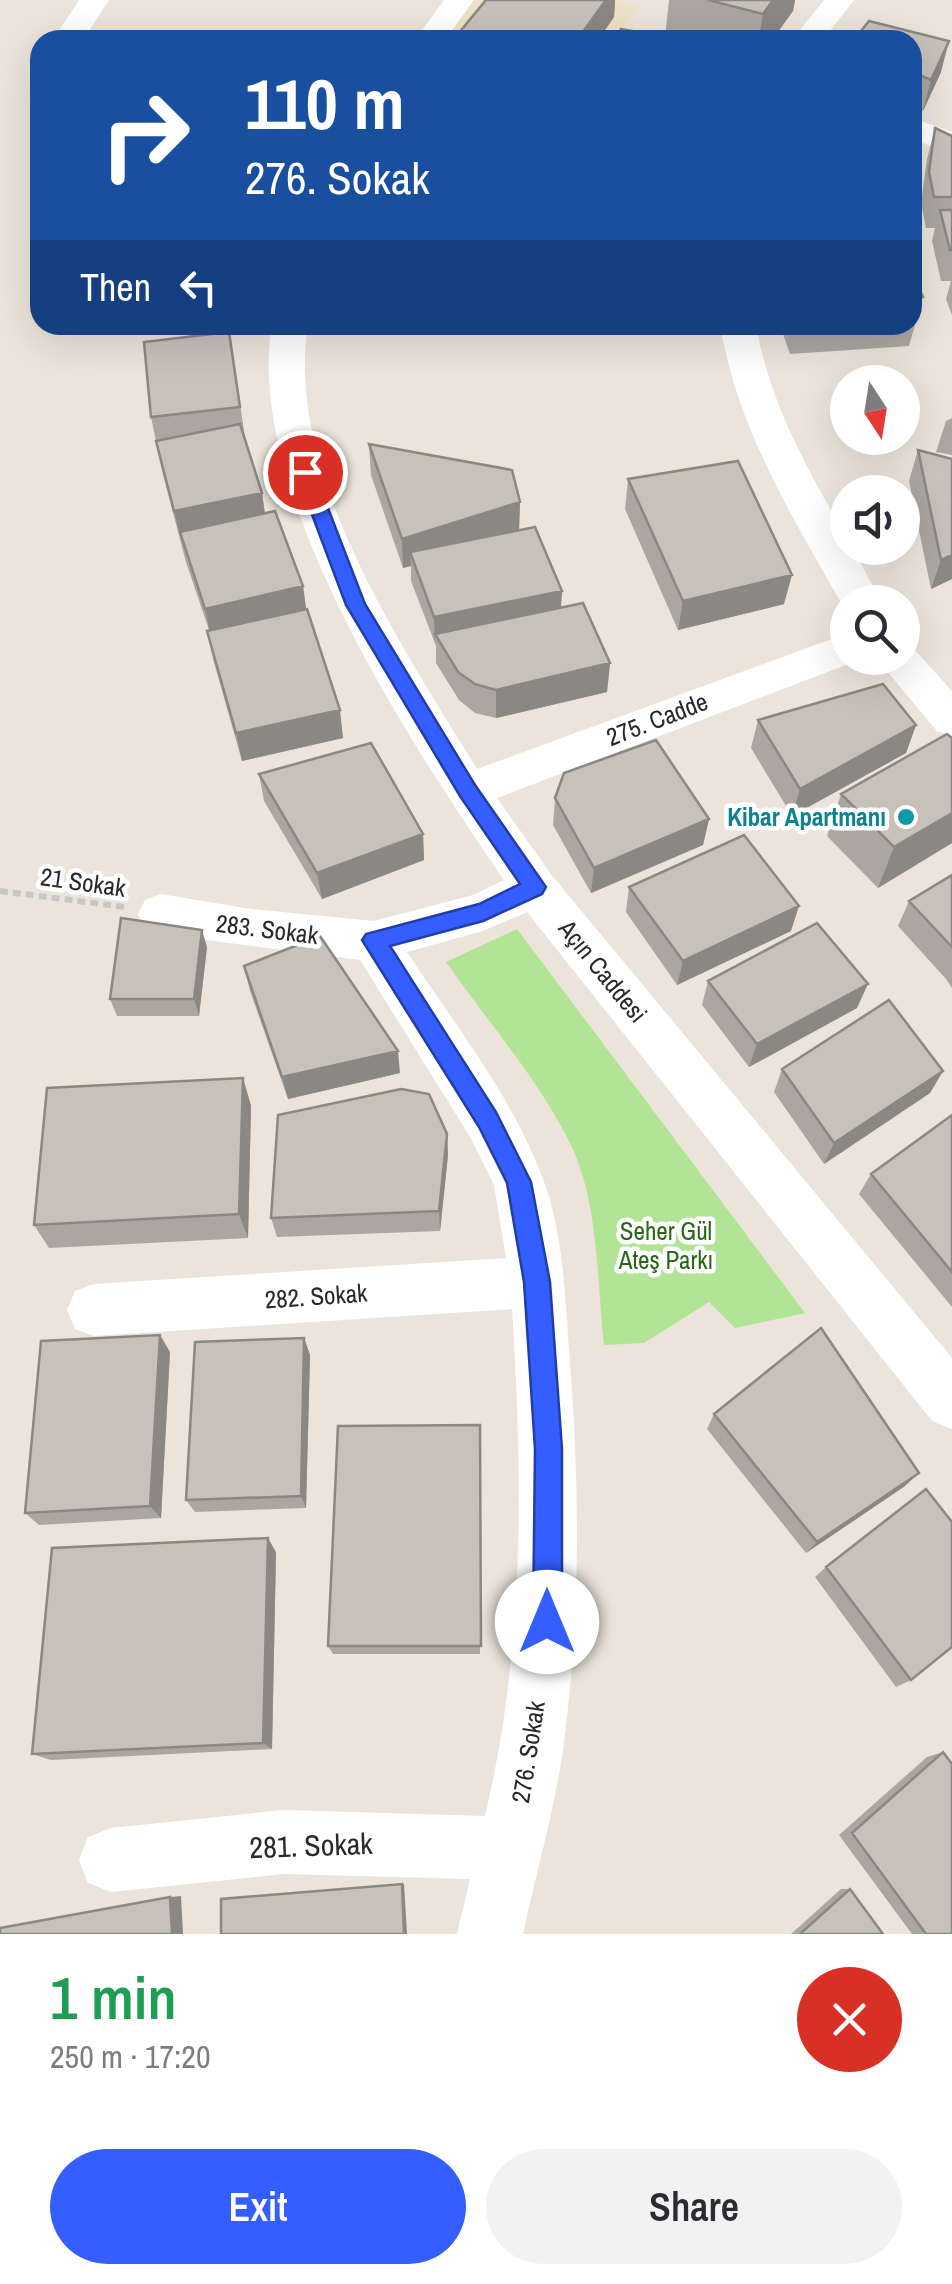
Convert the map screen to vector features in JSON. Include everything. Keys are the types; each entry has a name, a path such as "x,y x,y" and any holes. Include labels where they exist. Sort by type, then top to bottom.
{"street":[{"path":"74,30 94,0"},
{"path":"437,30 459,0"},
{"path":"815,30 839,0"},
{"path":"922,131 952,144"},
{"name":"Açın Caddesi","path":"288,335 292,439 356,605 468,790 534,887 952,1401"},
{"path":"739,335 774,444 851,585"},
{"name":"275. Cadde","path":"468,790 830,655"},
{"path":"912,675 952,719"},
{"path":"374,940 483,912 534,887"},
{"name":"283. Sokak","path":"161,914 251,929 374,940"},
{"name":"276. Sokak","path":"374,940 488,1120 519,1182 537,1282 549,1449 547,1622 531,1754 490,1934"},
{"name":"282. Sokak","path":"94,1310 537,1282"},
{"name":"281. Sokak","path":"111,1860 284,1842 390,1842 511,1850"}],"path":[{"name":"21 Sokak","path":"0,891 161,914"}],"shaded area":[{"path":"459,0 615,0 639,5 623,30 437,30"}],"green space":[{"name":"Seher Gül Ateş Parkı","path":"517,929 805,1313 735,1328 709,1302 644,1343 604,1345 592,1219 572,1147 529,1075 446,962"}],"building":[{"path":"486,0 606,0 584,30 461,30"},
{"path":"708,0 773,0 763,14"},
{"path":"869,21 905,30 862,30"},
{"path":"922,34 949,41 931,80 922,76"},
{"path":"935,128 952,136 952,197 934,197 929,172"},
{"path":"940,210 952,210 952,250 950,250"},
{"path":"229,335 240,407 151,417 144,342"},
{"path":"240,424 262,493 174,511 156,441"},
{"path":"369,444 512,470 520,502 402,539"},
{"path":"920,451 952,459 952,555 941,560"},
{"path":"738,461 792,575 683,601 628,479"},
{"path":"275,511 303,586 205,609 180,532"},
{"path":"535,527 562,591 434,617 410,552"},
{"path":"583,603 610,663 496,690 475,684 458,672 435,634"},
{"path":"307,609 340,710 236,733 207,631"},
{"path":"883,684 916,725 800,789 758,720"},
{"path":"947,734 952,738 952,813 894,847 841,794"},
{"path":"656,740 709,819 594,868 555,798 564,773"},
{"path":"371,743 423,834 317,873 259,774"},
{"path":"744,835 799,906 683,961 629,887"},
{"path":"952,875 952,947 909,901"},
{"path":"121,918 202,930 194,999 110,999"},
{"path":"817,923 868,984 757,1044 708,981"},
{"path":"320,936 398,1051 282,1077 244,966"},
{"path":"889,1000 943,1071 834,1143 782,1069"},
{"path":"243,1078 239,1214 34,1225 47,1088"},
{"path":"401,1089 429,1094 447,1134 439,1211 271,1218 278,1115"},
{"path":"952,1115 952,1272 871,1174"},
{"path":"821,1328 919,1473 817,1542 714,1414"},
{"path":"160,1335 150,1506 25,1513 41,1341"},
{"path":"304,1338 301,1496 186,1500 195,1342"},
{"path":"480,1425 481,1646 328,1646 338,1426"},
{"path":"926,1489 952,1522 952,1647 911,1680 826,1567"},
{"path":"268,1538 263,1743 32,1754 52,1548"},
{"path":"943,1752 952,1764 952,1934 926,1934 852,1833"},
{"path":"402,1884 404,1934 221,1934 221,1899"},
{"path":"850,1889 883,1934 800,1934"},
{"path":"170,1897 172,1934 0,1934 0,1928"}],"place":[{"name":"Kibar Apartmanı","path":"906,817"}],"route":[{"path":"305,472 356,605 468,790 534,887 483,912 374,940 488,1120 519,1182 537,1282 549,1449 547,1622"}]}
